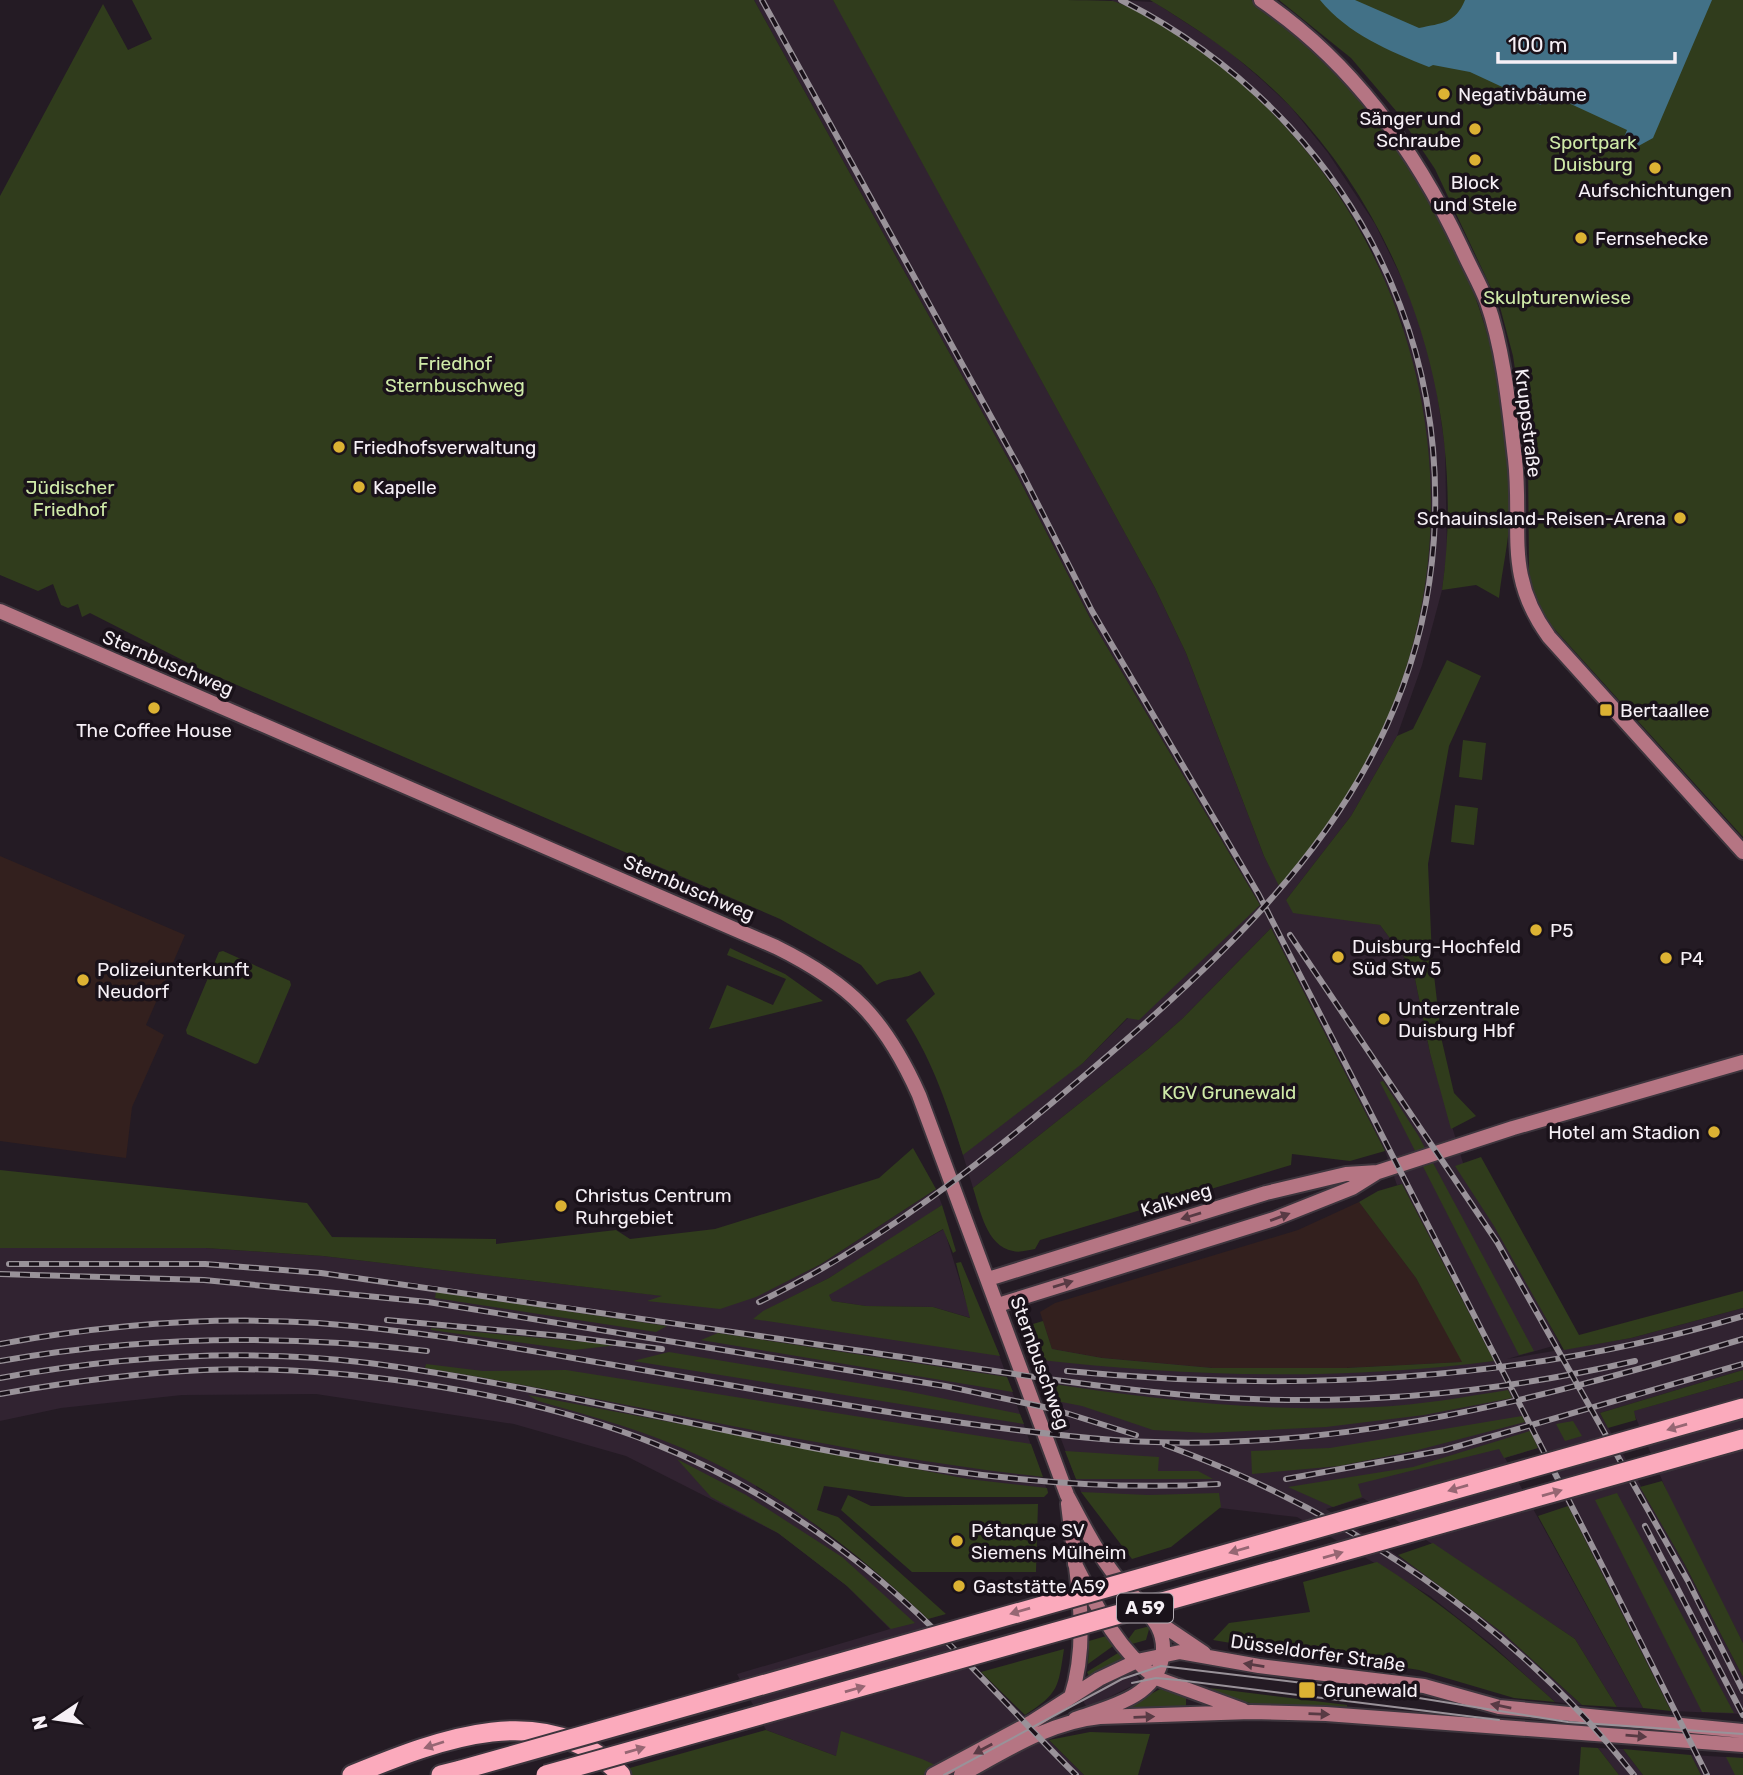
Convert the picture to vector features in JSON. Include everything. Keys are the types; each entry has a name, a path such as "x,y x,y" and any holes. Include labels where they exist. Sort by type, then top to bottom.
{"highway":[{"name":"A 59","path":"441,1775 1743,1408"},
{"name":"A 59","path":"546,1775 1743,1439"},
{"path":"352,1775 460,1736 500,1730 560,1737 586,1746 621,1775"}],"main road":[{"name":"Kruppstraße","path":"1261,0 1326,54 1385,117 1433,189 1486,302 1497,339 1515,463 1517,562 1531,610 1549,637 1743,852"},
{"name":"Sternbuschweg","path":"0,611 776,947 827,974 867,1010 901,1056 947,1167 1068,1495 1090,1537 1116,1576 1160,1630 1163,1654"},
{"name":"Kalkweg","path":"998,1305 1274,1219 1352,1188 1378,1172 1513,1128 1743,1062"},
{"name":"Kalkweg","path":"988,1279 1266,1193 1346,1174 1378,1172"},
{"name":"Sternbuschweg","path":"1068,1495 1082,1644 1079,1671 1071,1697"},
{"name":"Sternbuschweg","path":"1075,1564 1112,1635 1137,1661"},
{"name":"Sternbuschweg","path":"1152,1618 1208,1656"},
{"name":"Düsseldorfer Straße","path":"933,1775 1137,1661 1180,1652 1259,1667 1424,1686 1499,1707 1743,1731"},
{"path":"961,1775 1041,1732 1142,1692 1156,1678 1163,1654"},
{"path":"1137,1661 1156,1678 1251,1712"},
{"path":"1075,1719 1251,1712 1392,1717 1743,1745"}],"shaded area":[{"path":"754,0 833,0 841,13 1155,588 1186,653 1264,856 1279,885 1349,793 1385,724 1403,676 1403,326 1370,246 1331,182 1248,90 1215,61 1183,39 1111,0 1154,2 1225,48 1290,106 1328,153 1375,224 1414,303 1435,379 1445,447 1447,552 1442,590 1422,665 1397,736 1351,816 1286,900 1341,918 1380,925 1413,969 1430,1053 1463,1163 1560,1344 1507,1359 1631,1338 1743,1308 1743,1370 1600,1413 1684,1563 1743,1677 1743,1714 1671,1711 1538,1448 1505,1458 1643,1708 1617,1707 1575,1639 1363,1498 1326,1509 1439,1583 1503,1633 1582,1705 1555,1702 1492,1645 1430,1596 1297,1517 1081,1492 1029,1354 1052,1349 1102,1358 1212,1368 1347,1368 1493,1361 1402,1184 1397,1185 1385,1151 1271,928 1183,1018 1148,1049 973,1188 956,1132 1083,1063 1128,1018 1260,905 1091,620 1017,475"},
{"name":"Polizeiunterkunft Neudorf","path":"0,856 185,935 146,1025 164,1035 132,1107 126,1158 0,1141"},
{"path":"936,1189 942,1205 916,1224 829,1278 764,1311 997,1349 1048,1493 906,1491 770,1454 756,1487 794,1508 895,1588 1084,1775 957,1775 836,1756 766,1730 737,1674 890,1629 847,1586 778,1533 626,1456 514,1424 316,1394 182,1395 61,1408 0,1421 0,1248 206,1248 323,1256 665,1296 756,1296 821,1264"},
{"path":"1359,1202 1416,1278 1463,1362 1347,1368 1212,1368 1102,1358 1052,1349 1040,1312 1055,1303 1298,1230"},
{"path":"944,1229 971,1318 933,1307 866,1306 832,1301 828,1294"},
{"path":"1743,1380 1743,1643 1675,1511 1633,1411"},
{"path":"1135,1670 1140,1682 1087,1708 1081,1697"},
{"path":"1598,1748 1623,1749 1643,1775 1619,1775"},
{"path":"1691,1755 1743,1758 1743,1775 1701,1775"}],"green space":[{"name":"Friedhof Sternbuschweg","path":"132,0 754,0 1017,475 1091,620 1260,905 1139,1020 1127,1018 1083,1063 963,1155 932,1069 906,1020 935,994 920,971 877,985 861,965 780,919 200,669 90,613 82,617 78,604 68,608 61,605 53,584 38,591 0,575 0,196 103,4 128,50 152,39"},
{"path":"833,0 1113,1 1137,11 1161,23 1208,56 1272,112 1338,194 1377,263 1406,337 1424,414 1431,492 1427,571 1412,649 1375,746 1338,809 1279,886 1264,856 1186,653 1155,588"},
{"path":"1150,0 1251,0 1271,13 1336,72 1376,118 1411,167 1442,220 1467,276 1487,334 1501,393 1509,453 1510,514 1499,598 1476,585 1442,590 1448,524 1446,459 1437,394 1421,330 1398,269 1368,210 1332,155 1274,90 1223,48"},
{"name":"Sportpark Duisburg","path":"1279,0 1743,0 1743,837 1548,622 1532,589 1529,570 1528,456 1513,356 1500,307 1435,169 1397,112 1351,58"},
{"path":"1447,660 1481,676 1449,746 1428,864 1432,957 1441,1037 1454,1093 1476,1116 1451,1129 1430,1053 1413,969 1380,925 1293,913 1286,900 1351,816 1397,736 1413,729"},
{"path":"1463,740 1486,743 1482,780 1459,777"},
{"path":"1455,805 1478,808 1474,845 1451,842"},
{"name":"KGV Grunewald","path":"1271,928 1385,1151 1350,1161 1292,1154 1291,1165 1040,1240 1035,1249 1015,1252 996,1242 986,1226 973,1188 1148,1049 1183,1018"},
{"path":"730,948 785,974 823,1001 709,1029 727,985 773,1005 786,979 727,955"},
{"path":"223,951 290,981 291,985 258,1063 255,1064 187,1034 186,1030 219,952"},
{"path":"1383,1081 1418,1135 1534,1351 1519,1355 1380,1082"},
{"path":"913,1148 936,1189 821,1264 756,1297 720,1309 647,1301 662,1296 323,1256 206,1248 0,1248 0,1170 307,1203 332,1237 496,1239 496,1244 616,1230 630,1239 715,1229 879,1178"},
{"path":"1481,1157 1579,1335 1743,1291 1743,1308 1631,1338 1564,1350 1494,1226 1455,1166"},
{"path":"1402,1184 1494,1361 1379,1372 1263,1374 1147,1370 1032,1359 1029,1342 1033,1324 1043,1321 1052,1349 1102,1358 1212,1368 1347,1368 1462,1362 1416,1278 1359,1202 1378,1191"},
{"path":"942,1205 956,1251 953,1253 943,1229 829,1295 832,1301 866,1306 933,1307 970,1318 956,1263 961,1262 1000,1356 753,1319 763,1311 829,1278"},
{"path":"436,1292 667,1326 656,1332 435,1298"},
{"path":"431,1328 618,1345 574,1350"},
{"path":"718,1333 1007,1377 1013,1392 701,1340"},
{"path":"669,1352 906,1391 1020,1414 1024,1424 633,1361"},
{"path":"426,1364 483,1371 566,1370 1031,1444 1043,1477 811,1441 425,1368"},
{"path":"1743,1370 1743,1380 1634,1411 1636,1420 1608,1428 1600,1413"},
{"path":"1040,1382 1165,1399 1292,1408 1392,1406 1508,1390 1512,1398 1424,1415 1326,1427 1206,1433 1153,1430 1082,1406 1046,1399"},
{"path":"528,1395 968,1479 1047,1488 1048,1493 1044,1497 905,1497 824,1486 817,1510 838,1517 946,1614 928,1619 877,1573 823,1530 735,1474 664,1440 538,1401"},
{"path":"1522,1416 1525,1422 1414,1451 1339,1466 1252,1474 1251,1451 1330,1448"},
{"path":"1573,1421 1582,1436 1565,1441 1556,1424"},
{"path":"1530,1431 1538,1448 1504,1458 1499,1449 1358,1484 1362,1497 1333,1507 1288,1487 1413,1467"},
{"path":"1065,1451 1159,1457 1158,1471 1198,1471 1213,1479 1076,1479"},
{"path":"677,1459 746,1495 842,1557 915,1623 891,1629 847,1586 778,1533 711,1497"},
{"path":"1662,1481 1743,1643 1743,1677 1684,1563 1640,1487"},
{"path":"1081,1492 1148,1495 1219,1493 1221,1507 1171,1547 1132,1559"},
{"path":"1617,1493 1734,1713 1702,1712 1595,1500"},
{"name":"Pétanque SV Siemens Mülheim","path":"848,1495 871,1506 1038,1504 1036,1572 912,1572 841,1510"},
{"path":"1568,1506 1671,1711 1643,1708 1538,1516"},
{"path":"1433,1543 1575,1639 1617,1707 1582,1705 1503,1633 1398,1555"},
{"path":"1377,1562 1469,1628 1555,1702 1514,1698 1419,1670 1362,1661 1315,1645 1278,1651 1213,1640 1229,1623 1310,1612 1303,1582"},
{"path":"1150,1626 1146,1640 1132,1644 1127,1641 1135,1630"},
{"path":"1106,1636 1113,1646 1088,1664 1089,1641"},
{"path":"1064,1649 1058,1681 1051,1695 1025,1715 981,1672"},
{"path":"1118,1653 1123,1659 1089,1676 1087,1672"},
{"path":"1210,1688 1347,1707 1254,1703 1220,1695"},
{"path":"1160,1689 1186,1697 1186,1709 1122,1710"},
{"path":"766,1730 836,1756 841,1731 922,1759 957,1775 632,1775 626,1769"},
{"path":"1090,1732 1150,1734 1138,1775 1084,1775 1049,1740"},
{"path":"1581,1747 1598,1748 1619,1775 1579,1775"},
{"path":"1623,1749 1691,1755 1701,1775 1643,1775"},
{"path":"1726,1757 1743,1758 1743,1775 1735,1775"}],"water":[{"path":"1320,0 1355,0 1419,28 1452,18 1465,0 1712,0 1653,138 1633,149 1623,140 1627,130 1547,93 1541,105 1470,72 1433,65 1429,67 1384,48 1343,23"}],"tram line":[{"path":"944,1775 1122,1679 1161,1666 1394,1694 1568,1722 1743,1734"},
{"path":"1132,1683 1156,1678 1178,1680 1499,1720"}],"railway":[{"path":"762,0 1022,473 1092,611 1259,895 1707,1775"},
{"path":"759,1302 804,1279 891,1226 973,1167 1156,1014 1218,955 1275,894 1326,830 1369,760 1403,686 1425,605 1435,517 1435,490 1432,436 1423,383 1400,305 1379,256 1353,210 1323,167 1289,127 1252,90 1211,56 1168,26 1121,0"},
{"path":"1290,935 1497,1242 1688,1581 1743,1691"},
{"path":"9,1264 205,1264 321,1273 1061,1381 1242,1399 1412,1396 1524,1382 1635,1361"},
{"path":"0,1274 204,1280 428,1302 945,1386 1053,1409 1136,1435"},
{"path":"1067,1371 1238,1381 1323,1381 1408,1376 1576,1356 1743,1316"},
{"path":"387,1320 562,1336 662,1349"},
{"path":"0,1344 158,1324 238,1321 318,1323 488,1344 964,1423 1090,1438 1174,1443 1257,1441 1340,1433 1421,1420 1582,1384 1743,1339"},
{"path":"0,1361 107,1346 214,1340 320,1342 427,1351"},
{"path":"0,1378 92,1364 184,1357 230,1355 323,1358 475,1380 897,1463 1004,1477 1110,1485 1218,1484"},
{"path":"1286,1479 1445,1450 1743,1364"},
{"path":"0,1394 153,1373 231,1369 284,1370 416,1383 540,1407 598,1423 707,1467 760,1495 812,1528 864,1567 920,1616 1076,1775"},
{"path":"1165,1445 1298,1503 1361,1538 1422,1578 1481,1621 1536,1669 1587,1720 1634,1775"},
{"path":"1645,1526 1743,1715"}],"place":[{"name":"Negativbäume","path":"1444,94"},
{"name":"Sänger und Schraube","path":"1475,129"},
{"name":"Block und Stele","path":"1475,160"},
{"name":"Aufschichtungen","path":"1655,168"},
{"name":"Fernsehecke","path":"1581,238"},
{"name":"Friedhofsverwaltung","path":"339,447"},
{"name":"Kapelle","path":"359,487"},
{"name":"Schauinsland-Reisen-Arena","path":"1680,518"},
{"name":"The Coffee House","path":"154,708"},
{"name":"Bertaallee","path":"1606,710"},
{"name":"P5","path":"1536,930"},
{"name":"Duisburg-Hochfeld Süd Stw 5","path":"1338,957"},
{"name":"P4","path":"1666,958"},
{"name":"Polizeiunterkunft Neudorf","path":"83,980"},
{"name":"Unterzentrale Duisburg Hbf","path":"1384,1019"},
{"name":"Hotel am Stadion","path":"1714,1132"},
{"name":"Christus Centrum Ruhrgebiet","path":"561,1206"},
{"name":"Pétanque SV Siemens Mülheim","path":"957,1541"},
{"name":"Gaststätte A59","path":"959,1586"},
{"name":"Grunewald","path":"1307,1690"}],"park label":[{"name":"Skulpturenwiese","path":"1557,297"},
{"name":"Jüdischer Friedhof","path":"70,498"}]}
